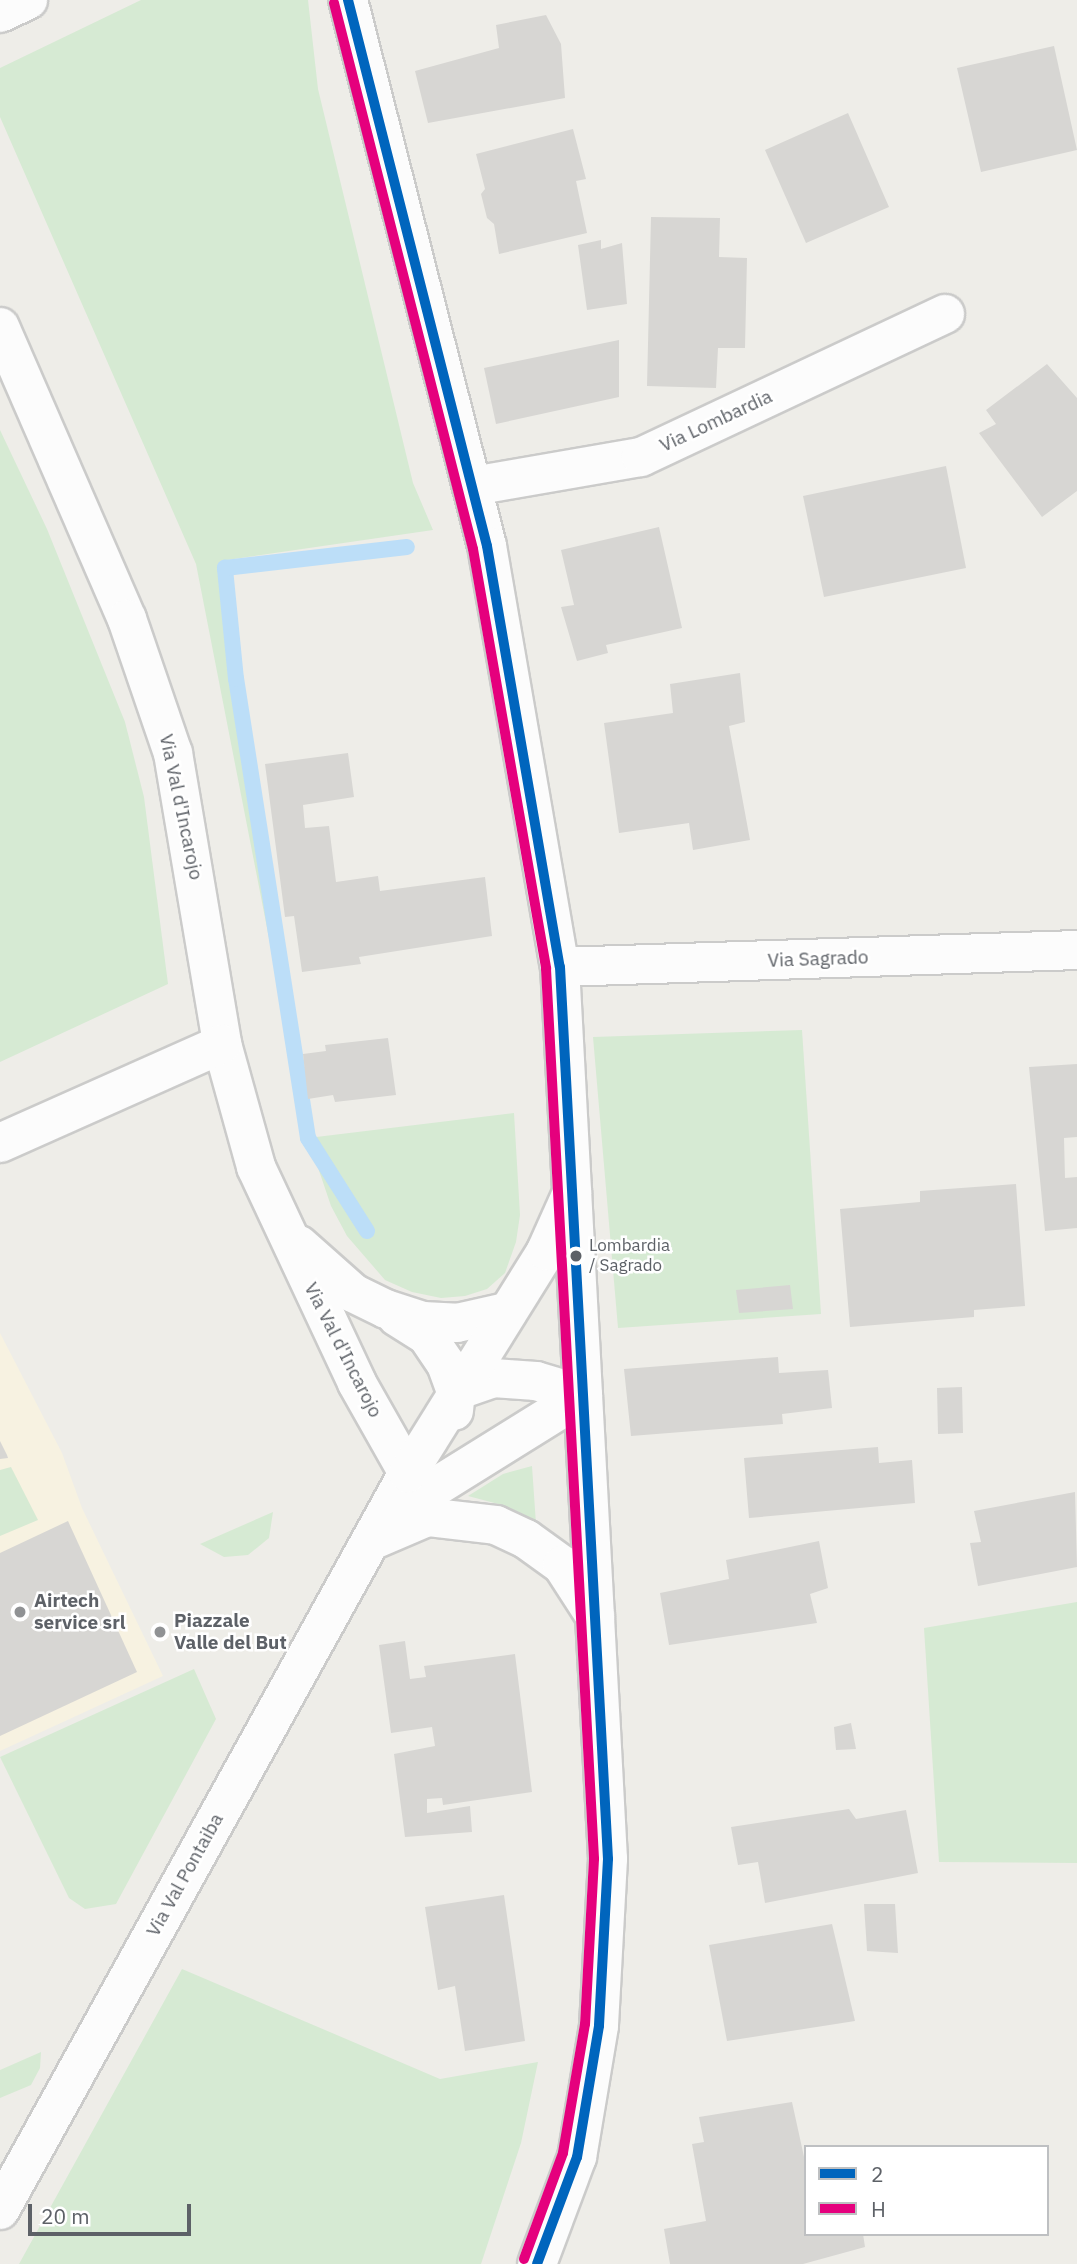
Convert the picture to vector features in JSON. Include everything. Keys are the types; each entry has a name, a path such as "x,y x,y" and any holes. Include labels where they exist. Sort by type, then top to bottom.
{"street":[{"path":"0,13 27,0"},
{"path":"348,0 473,486 560,967 608,1859 599,2026 577,2157 537,2264"},
{"name":"Via Lombardia","path":"473,486 641,457 945,314"},
{"name":"Via Val d'Incarojo","path":"0,327 127,619 173,753 222,1044 252,1155 281,1226 357,1383 414,1485"},
{"name":"Via Sagrado","path":"560,967 1077,950"},
{"path":"0,1143 222,1044"},
{"name":"Via Val Pontaiba","path":"0,2210 371,1541 414,1485 456,1391 545,1251 572,1193"},
{"name":"Via Val d'Incarojo","path":"281,1226 325,1271 427,1336 446,1364 456,1391"},
{"name":"Via Val d'Incarojo","path":"386,1310 423,1321 457,1323 506,1312"},
{"path":"456,1391 493,1378 536,1381 583,1395"},
{"name":"Via Val Pontaiba","path":"414,1485 583,1395"},
{"path":"371,1541 427,1517 496,1525 526,1539 562,1565 595,1616"}],"shaded area":[{"path":"0,1333 62,1453 82,1508 163,1676 0,1751"}],"green space":[{"path":"141,0 308,0 318,89 413,483 433,530 220,561 308,1138 196,564 0,117 0,68"},
{"path":"0,430 47,529 125,722 144,797 168,984 0,1062"},
{"path":"802,1030 821,1314 618,1328 593,1037"},
{"path":"514,1113 520,1215 516,1242 505,1273 487,1289 465,1296 441,1298 412,1292 385,1280 347,1236 331,1206 308,1138"},
{"path":"532,1466 536,1524 502,1505 468,1496 503,1474"},
{"path":"11,1467 38,1520 0,1536 0,1470"},
{"path":"273,1512 269,1538 248,1555 224,1557 200,1544"},
{"path":"1077,1602 1077,1863 939,1862 924,1628"},
{"path":"194,1669 216,1719 116,1904 85,1909 69,1898 0,1757"},
{"path":"182,1969 440,2079 538,2062 521,2143 481,2264 19,2264"},
{"path":"41,2052 40,2068 31,2085 0,2098 0,2070"}],"building":[{"path":"546,15 561,44 565,98 428,123 415,71 499,48 496,25"},
{"path":"1054,46 1077,150 981,172 957,68"},
{"path":"848,113 889,207 806,243 765,150"},
{"path":"573,129 586,179 576,181 587,233 499,254 494,224 487,218 481,194 485,189 476,154"},
{"path":"651,217 720,218 719,257 747,258 745,348 718,348 716,388 647,386"},
{"path":"601,240 601,249 622,243 627,304 587,310 578,245"},
{"path":"619,340 619,397 496,424 484,368"},
{"path":"1047,364 1077,398 1077,491 1042,517 979,433 996,424 986,410"},
{"path":"946,466 966,568 824,597 803,496"},
{"path":"659,527 682,628 606,645 608,653 577,661 561,607 574,605 561,550"},
{"path":"740,673 745,722 729,726 750,840 693,850 689,823 619,833 604,723 673,713 670,684"},
{"path":"348,753 354,797 303,805 305,828 329,826 336,882 378,876 380,891 485,877 492,936 359,957 361,964 302,972 294,916 285,917 265,764"},
{"path":"388,1038 396,1095 335,1102 333,1095 308,1099 303,1054 326,1051 325,1045"},
{"path":"1077,1064 1077,1137 1064,1138 1065,1178 1077,1177 1077,1228 1045,1231 1029,1067"},
{"path":"1016,1184 1025,1306 974,1310 974,1317 850,1327 840,1209 920,1202 920,1191"},
{"path":"790,1285 793,1309 739,1313 736,1290"},
{"path":"778,1357 779,1373 828,1370 832,1408 782,1414 783,1424 631,1436 624,1369"},
{"path":"962,1387 963,1433 938,1434 937,1388"},
{"path":"0,1441 7,1455 8,1458 0,1459"},
{"path":"878,1447 879,1463 912,1460 915,1503 749,1518 744,1458"},
{"path":"1075,1492 1077,1567 978,1586 970,1543 981,1542 974,1511"},
{"path":"68,1521 137,1672 0,1736 0,1553"},
{"path":"819,1541 828,1588 810,1594 817,1623 669,1645 660,1593 729,1579 726,1560"},
{"path":"405,1641 410,1679 426,1677 424,1666 515,1654 532,1792 443,1805 442,1798 427,1799 427,1813 470,1806 472,1832 405,1837 394,1754 435,1746 432,1727 391,1733 379,1645"},
{"path":"851,1723 856,1749 836,1750 834,1727"},
{"path":"849,1809 856,1819 906,1810 918,1873 765,1903 758,1862 738,1865 731,1827"},
{"path":"504,1895 525,2041 465,2051 455,1986 438,1990 425,1907"},
{"path":"864,1904 895,1904 898,1953 867,1951"},
{"path":"832,1924 855,2021 727,2041 709,1945"},
{"path":"792,2102 804,2157 804,2236 863,2236 865,2247 803,2264 670,2264 664,2229 706,2221 692,2144 704,2142 699,2117"}],"waterway":[{"path":"367,1231 308,1138 236,679 225,568 407,547"}],"transit line":[{"name":"2","path":"348,0 487,546 560,967 608,1859 599,2026 577,2157 537,2264"},
{"name":"H","path":"334,3 473,549 546,969 594,1859 585,2024 563,2153 524,2259"}],"place":[{"name":"Lombardia / Sagrado","path":"576,1256"},
{"name":"Airtech service srl","path":"20,1612"},
{"name":"Piazzale Valle del But","path":"160,1632"}]}
